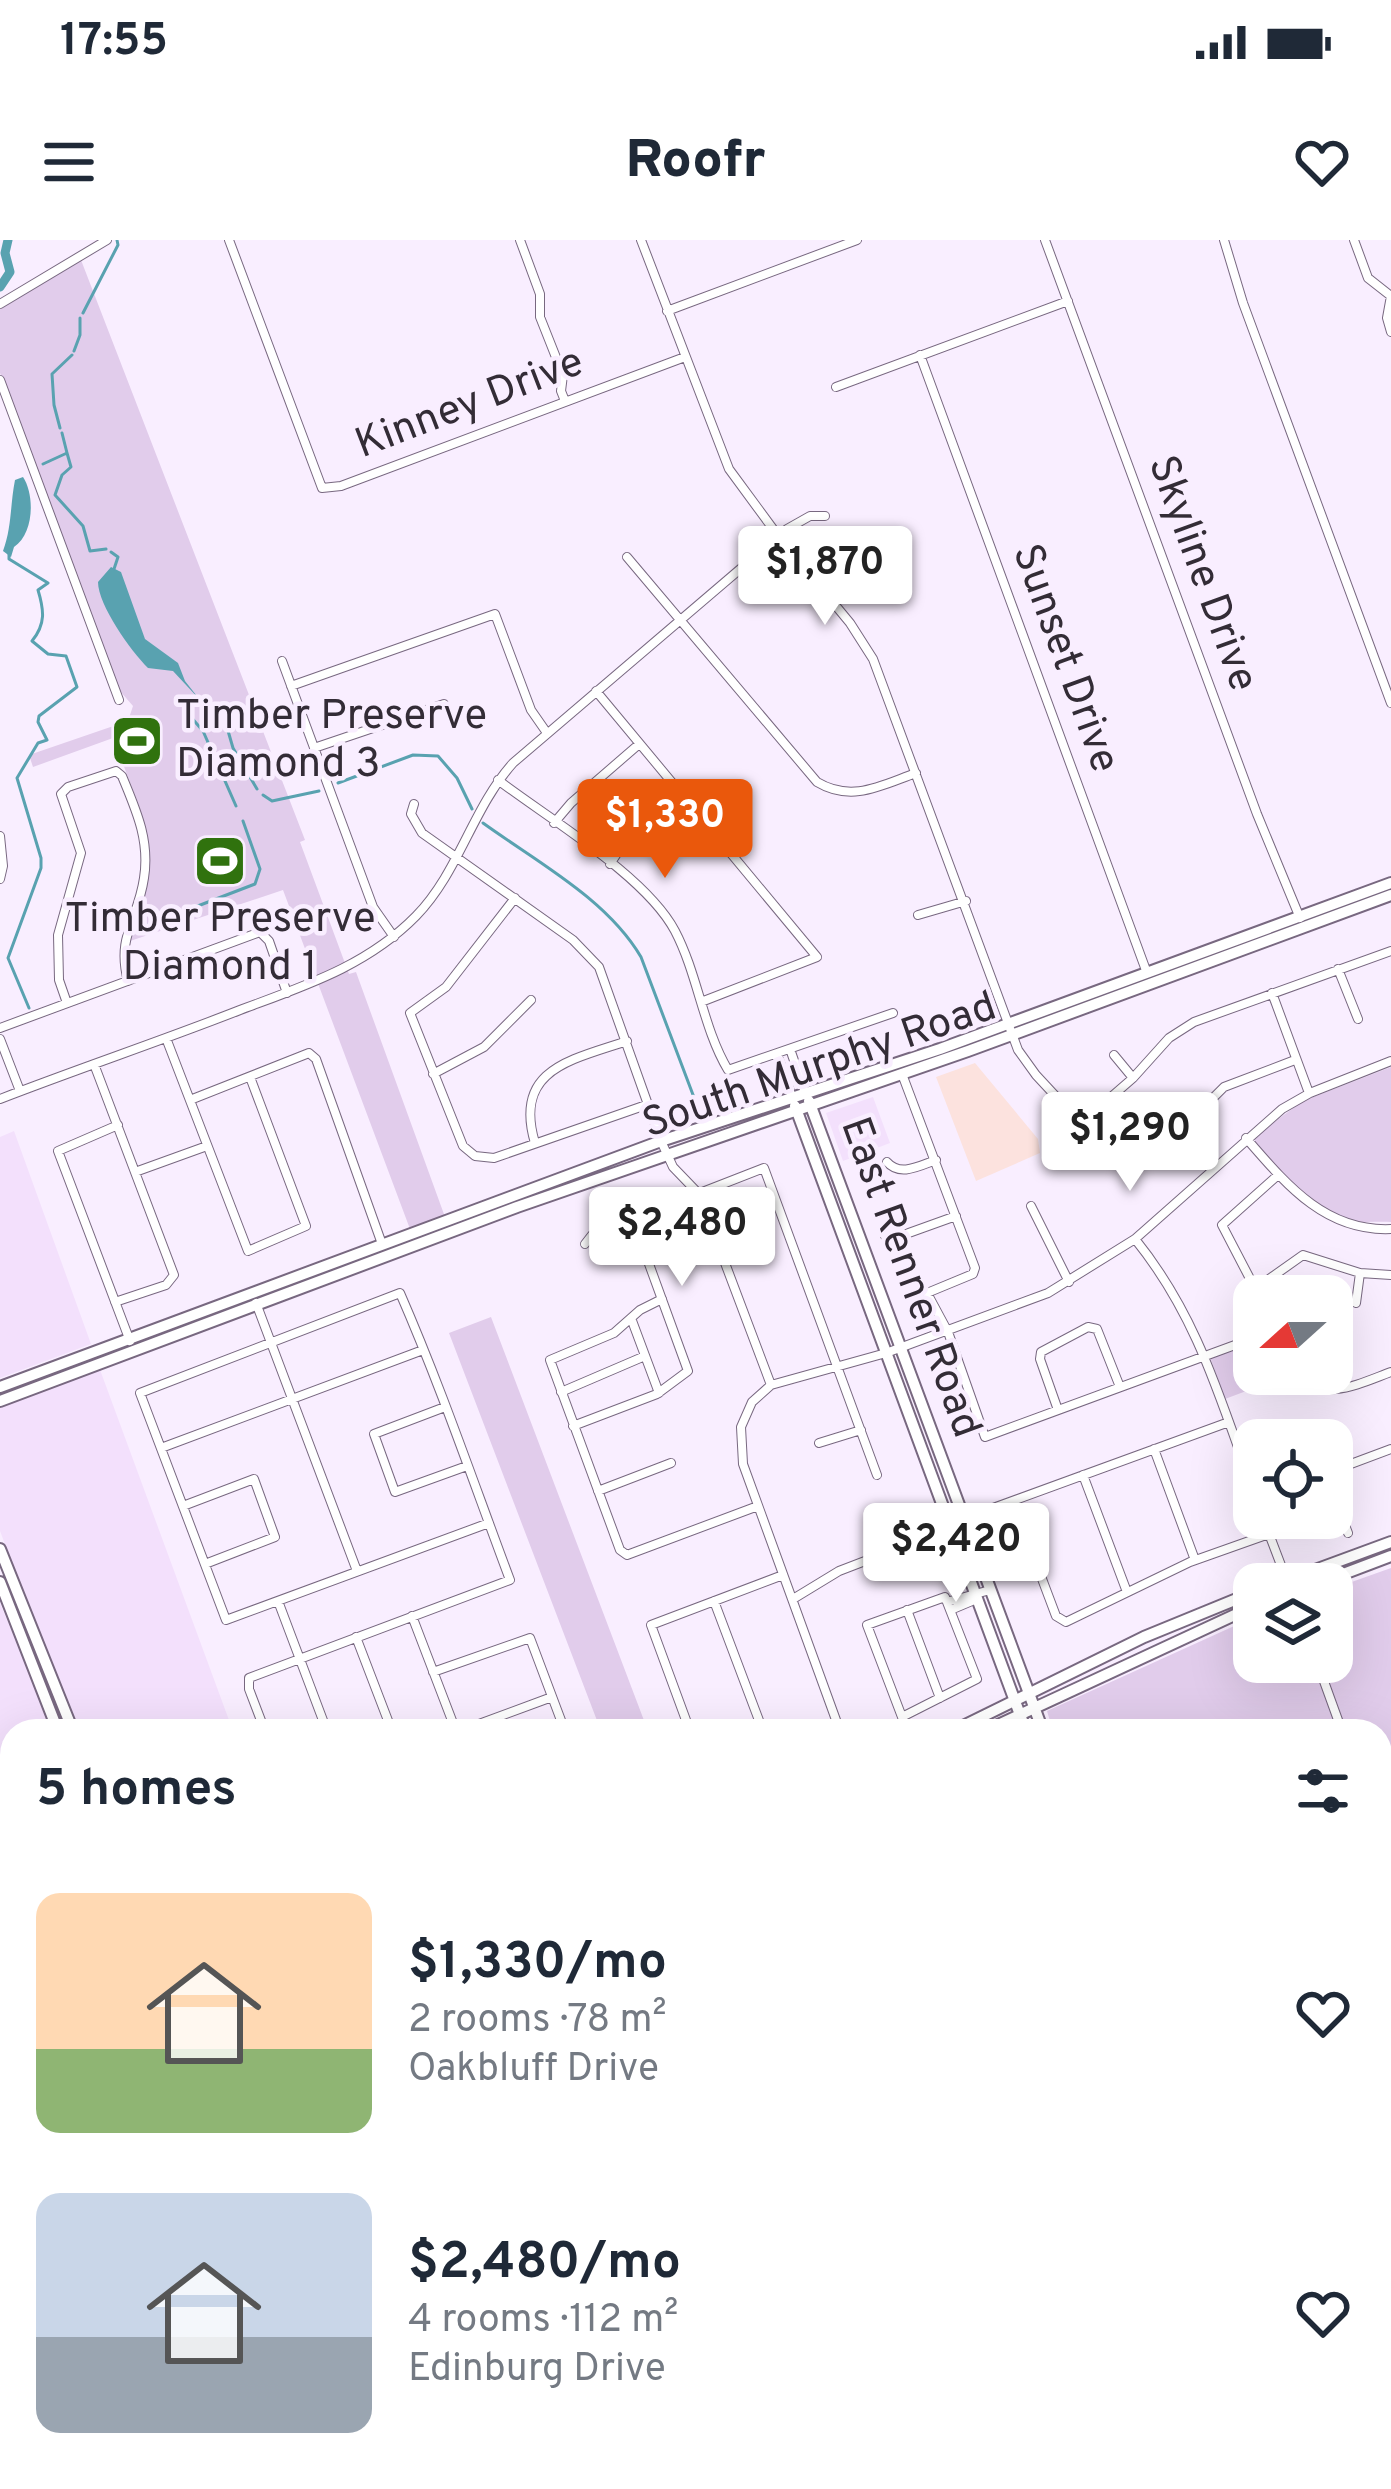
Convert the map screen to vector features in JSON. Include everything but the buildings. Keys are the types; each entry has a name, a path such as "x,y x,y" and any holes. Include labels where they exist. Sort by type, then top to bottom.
{"main road":[{"name":"South Murphy Road","path":"1302,922 1391,883"},
{"name":"South Murphy Road","path":"60,1371 134,1351 254,1299 664,1148 1011,1029 1302,922 1391,895"},
{"name":"South Murphy Road","path":"807,1098 902,1074 1011,1029"},
{"name":"East Renner Road","path":"807,1098 1039,1719"},
{"name":"East Renner Road","path":"794,1103 1021,1719"},
{"name":"South Murphy Road","path":"5,1392 128,1338 254,1299"},
{"path":"1336,1563 1391,1542"},
{"path":"0,1549 54,1719"},
{"path":"1353,1570 1391,1556"},
{"path":"0,1582 14,1600 68,1719"},
{"path":"1032,1700 1158,1631 1233,1601"},
{"path":"985,1719 1233,1615"},
{"path":"1158,1631 1166,1645"},
{"path":"1004,1719 1017,1707"}],"street":[{"path":"0,304 107,240"},
{"name":"Kinney Drive","path":"230,240 322,488 685,358"},
{"path":"520,240 540,294 540,317 563,375 565,401"},
{"path":"641,240 729,470 864,644 886,689 1027,1065 1118,1167 1129,1172 1224,1087 1295,1060"},
{"path":"667,310 857,240"},
{"name":"Skyline Drive","path":"1045,240 1257,814 1302,922"},
{"path":"1224,240 1391,703"},
{"path":"1354,240 1368,278 1391,296 1387,318 1391,332"},
{"path":"836,387 1068,301"},
{"name":"Sunset Drive","path":"920,355 1149,978"},
{"path":"0,380 118,700"},
{"path":"0,1099 287,993 352,965 394,937 427,904 498,780 778,537 801,520 815,514 825,516"},
{"path":"627,557 823,786 856,794 916,773"},
{"path":"291,686 495,614 531,710 547,733"},
{"path":"282,662 374,907 394,937"},
{"path":"596,691 817,957 701,1002"},
{"path":"314,748 444,704"},
{"path":"554,823 571,802 638,745"},
{"path":"67,1004 59,980 58,935 81,853 61,794 68,787 119,772 141,822 145,847 143,884 122,948 128,981"},
{"path":"498,780 649,896 671,925 728,1070 893,1013"},
{"path":"610,863 684,797"},
{"path":"414,804 411,814 422,833 573,940 599,967 664,1148 680,1177 699,1194 771,1384"},
{"path":"0,836 0,879"},
{"path":"515,898 446,987 412,1010 413,1026 463,1146 476,1156 494,1158 649,1104"},
{"path":"918,916 966,901"},
{"path":"0,1028 263,933 287,993"},
{"path":"1080,1124 1181,1029 1391,951"},
{"path":"1338,969 1358,1019"},
{"path":"1272,993 1310,1093"},
{"path":"433,1073 484,1047 530,1000"},
{"path":"166,1038 248,1251 307,1226 250,1077"},
{"path":"0,1039 20,1091"},
{"path":"535,1143 529,1111 545,1074 627,1041"},
{"name":"East Renner Road","path":"790,1049 807,1098"},
{"path":"190,1100 305,1054 316,1059 384,1250"},
{"name":"East Renner Road","path":"777,1054 794,1103"},
{"path":"1114,1055 1133,1078"},
{"path":"836,1719 743,1464 741,1427 752,1402 771,1384 901,1348 1069,1282 1135,1238 1246,1138 1310,1093 1391,1060"},
{"path":"94,1064 173,1271 172,1281 115,1302"},
{"path":"902,1074 975,1268 973,1274 927,1293 947,1332 986,1437 1233,1346"},
{"path":"118,1125 58,1150 134,1351"},
{"path":"1246,1138 1299,1196 1331,1217 1375,1230 1391,1229"},
{"path":"135,1172 207,1146"},
{"path":"886,1162 904,1170 936,1160"},
{"path":"585,1244 592,1235 764,1168 878,1474"},
{"path":"1248,1275 1222,1225 1278,1175"},
{"path":"1031,1206 1069,1282"},
{"path":"885,1236 892,1239 956,1216"},
{"path":"573,1426 659,1393 688,1371 633,1220"},
{"path":"1135,1238 1177,1294 1233,1435"},
{"path":"1276,1275 1297,1256 1360,1273 1391,1275"},
{"path":"1356,1303 1360,1273"},
{"path":"261,1719 249,1678 510,1580 489,1523 400,1293 140,1393 226,1620 489,1523"},
{"path":"254,1299 357,1571"},
{"path":"662,1299 614,1333 550,1360 622,1555 758,1506"},
{"path":"631,1318 659,1393"},
{"path":"1058,1410 1041,1352 1088,1327 1097,1328 1102,1336 1120,1387"},
{"path":"161,1448 423,1350"},
{"path":"561,1392 645,1356"},
{"path":"1353,1385 1391,1372"},
{"path":"445,1406 374,1434 395,1492 467,1466"},
{"path":"793,1599 839,1571 1228,1422"},
{"path":"819,1443 861,1430"},
{"path":"1154,1449 1195,1560"},
{"path":"1353,1463 1391,1449"},
{"path":"598,1491 670,1463"},
{"path":"1083,1474 1127,1592"},
{"path":"183,1506 254,1479 275,1537 205,1564"},
{"path":"1013,1502 1062,1621 1071,1621 1195,1560 1255,1539"},
{"path":"686,1719 651,1625 783,1575"},
{"path":"950,1602 976,1680 902,1717 867,1625 907,1610 950,1602 972,1601 990,1589"},
{"path":"278,1601 323,1719"},
{"path":"714,1601 758,1719"},
{"path":"907,1610 940,1698"},
{"path":"412,1616 453,1719"},
{"path":"356,1636 387,1719"},
{"path":"434,1672 530,1638 560,1719"},
{"path":"1325,1683 1338,1719"},
{"path":"491,1719 552,1697"}],"shaded area":[{"path":"81,260 305,840 300,842 349,974 356,972 445,1217 410,1229 283,890 130,941 149,858 142,816 113,738 33,767 29,755 128,721 133,706 120,691 0,373 0,309"},
{"path":"975,1063 1038,1139 1040,1153 976,1181 936,1077"},
{"path":"1391,1067 1391,1222 1337,1217 1298,1190 1255,1143 1255,1136 1303,1101"},
{"path":"873,1097 890,1143 843,1161 826,1113"},
{"path":"14,1131 91,1344 0,1378 0,1137"},
{"path":"491,1317 643,1719 596,1719 449,1333"},
{"path":"1233,1348 1236,1395 1225,1399 1210,1357"},
{"path":"99,1367 229,1719 71,1719 0,1531 0,1405"},
{"path":"1391,1568 1391,1719 1049,1719 1047,1711 1233,1627 1233,1683 1353,1683 1353,1582"},
{"path":"0,1603 48,1719 0,1719"}],"water":[{"path":"23,477 30,514 26,533 11,557 3,551 15,480"},
{"path":"111,567 121,572 145,639 178,663 200,700 173,671 148,668 125,639 99,592 98,582"}],"waterway":[{"path":"0,287 10,272 5,253 8,240"},
{"path":"83,313 117,240"},
{"path":"74,351 80,318"},
{"path":"60,428 52,374 72,355"},
{"path":"43,464 67,453 62,433"},
{"path":"67,453 71,467 62,475 55,495 83,526 90,551 106,549"},
{"path":"111,552 118,557 114,569"},
{"path":"9,554 9,559 48,583 38,590 42,617 32,641 48,654 66,656 77,687 39,716 47,740 38,743 17,778 41,858 8,958 29,1008"},
{"path":"200,699 224,717 233,748 257,789"},
{"path":"190,716 203,731 236,806"},
{"path":"338,783 413,755 438,756 457,778 472,809"},
{"path":"263,795 272,801 319,791"},
{"path":"143,927 255,884 260,869 243,821"},
{"path":"483,823 570,883 627,936 641,957 701,1116"}],"place":[{"name":"Timber Preserve Diamond 3","path":"137,741"},
{"name":"Timber Preserve Diamond 1","path":"220,861"}]}
